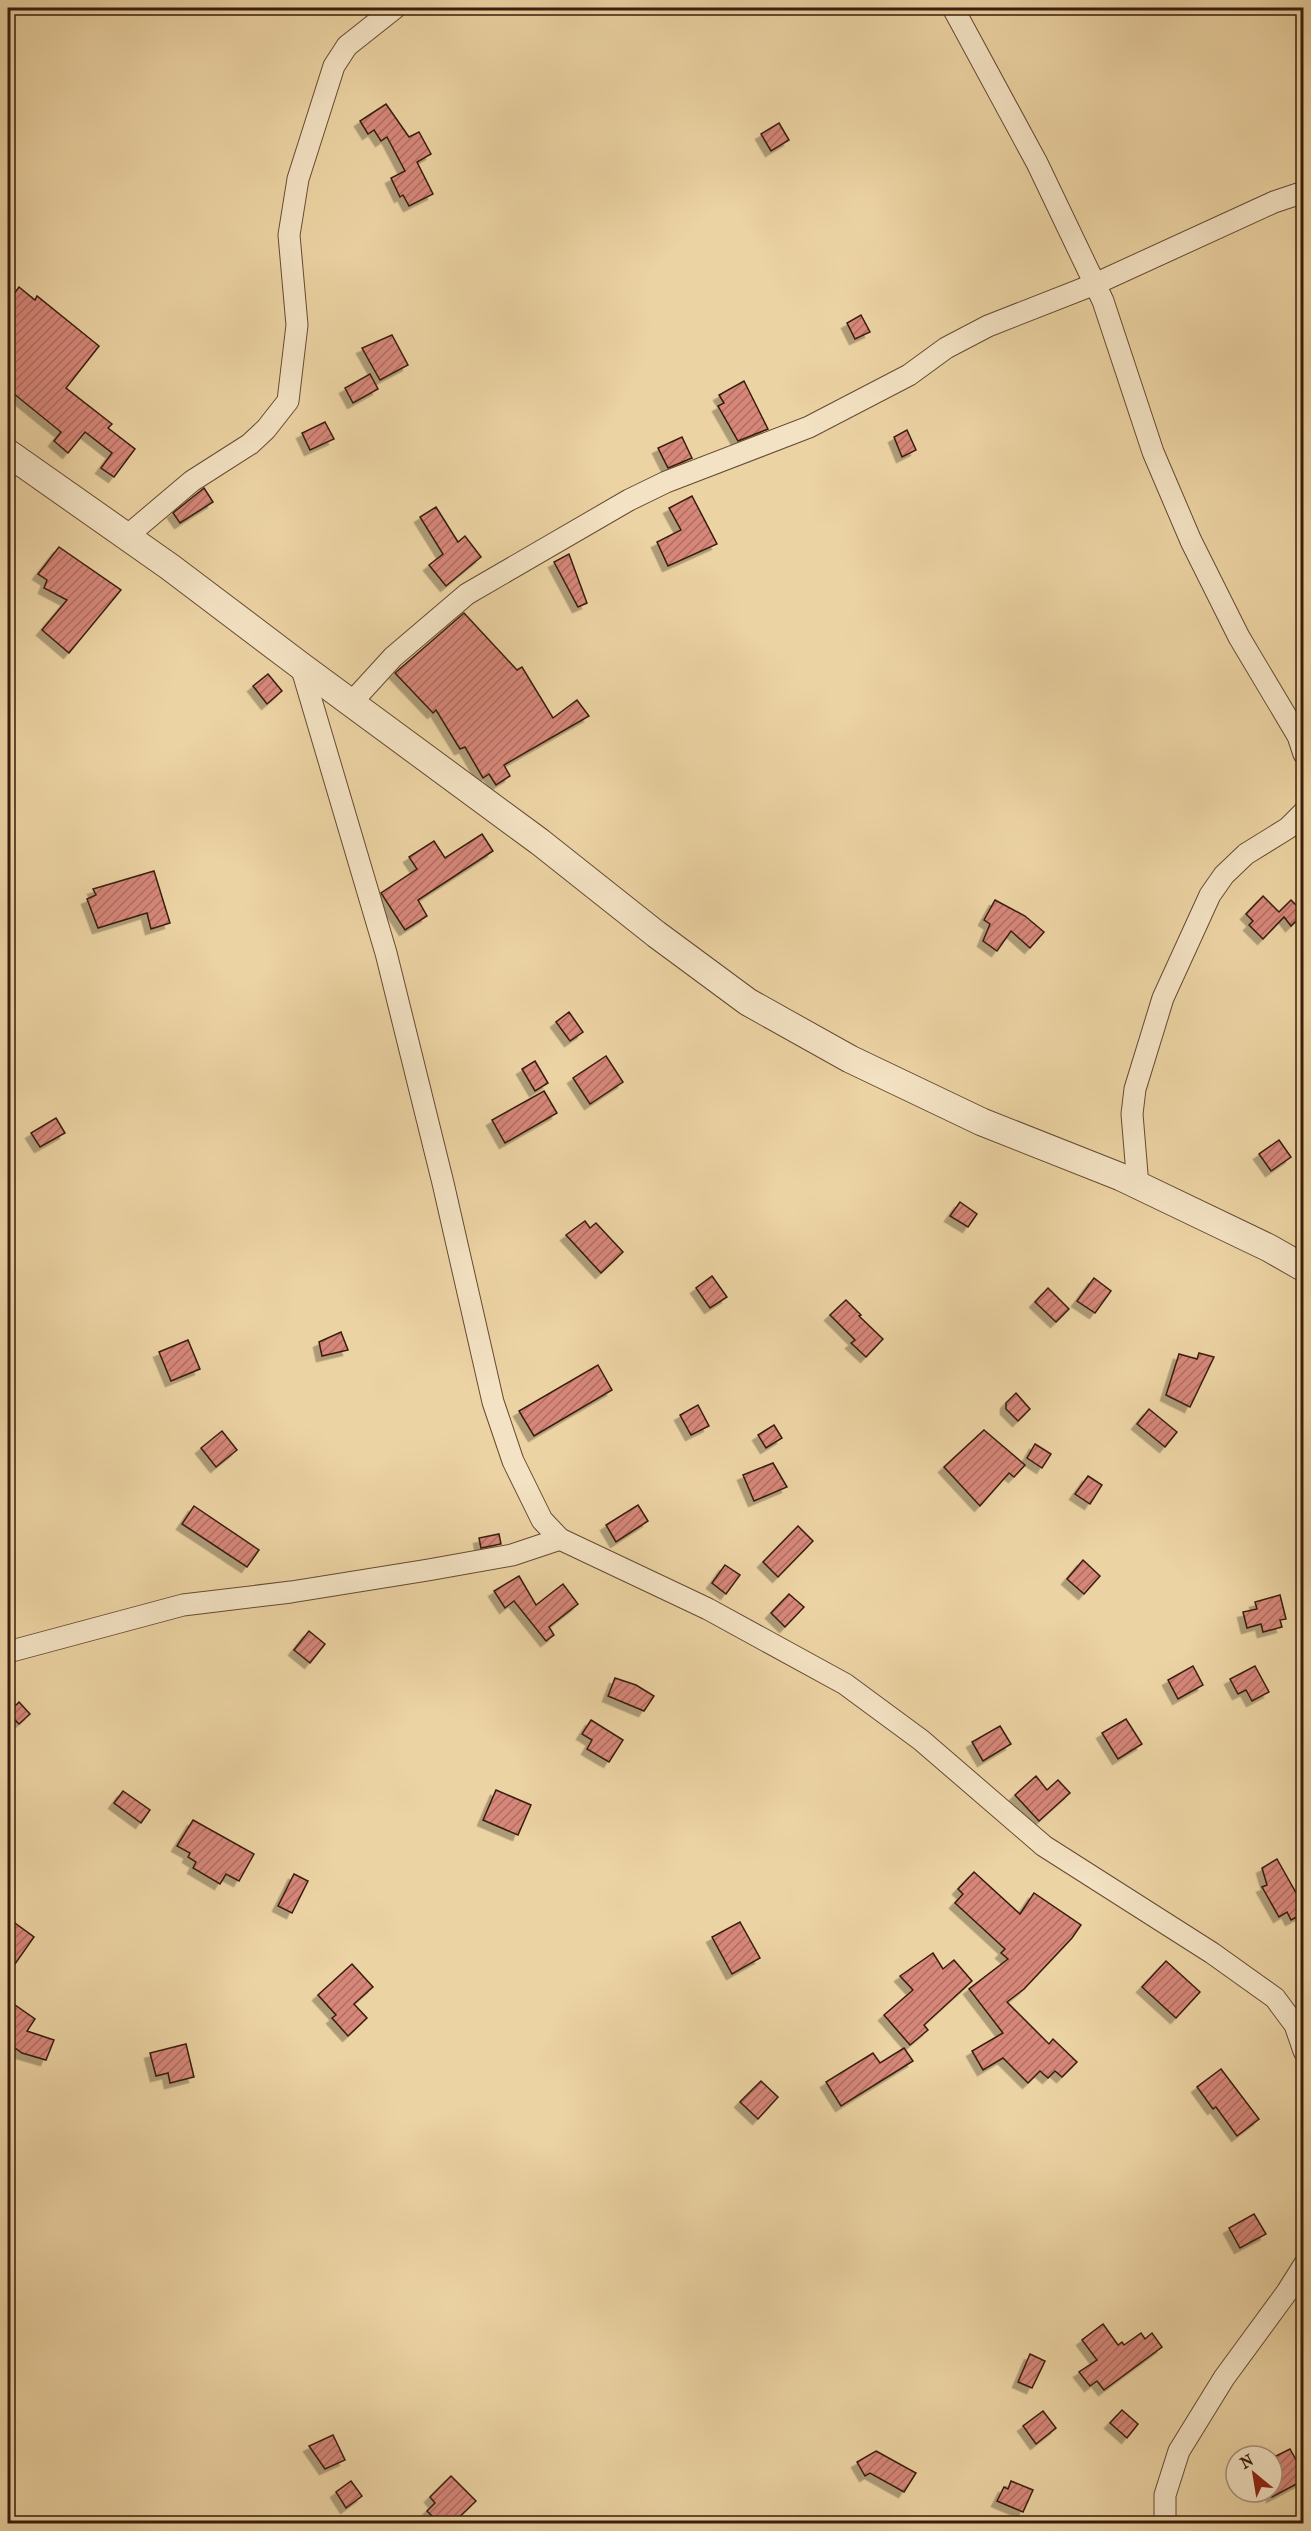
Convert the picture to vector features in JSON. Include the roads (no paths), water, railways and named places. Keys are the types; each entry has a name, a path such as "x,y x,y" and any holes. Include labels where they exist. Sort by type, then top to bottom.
{"street":[{"path":"127,536 192,481 250,444 266,429 288,401 297,325 289,234 298,179 334,66 347,46 395,8"},
{"path":"953,8 1037,163 1095,284 1108,314 1120,357 1154,452 1191,542 1239,637 1298,736 1304,754"},
{"path":"351,703 393,657 467,594 587,523 666,482 809,427 909,375 946,348 988,326 1095,284 1274,202 1304,192"},
{"path":"8,453 127,536 540,842 656,934 748,1002 850,1059 982,1122 1138,1186 1269,1248 1304,1268"},
{"path":"301,666 386,954 443,1183 493,1402 513,1461 542,1520 560,1539 708,1609 845,1684 921,1740 1044,1846 1251,1978 1295,2011 1295,2025 1304,2051"},
{"path":"1138,1186 1132,1113 1134,1097 1139,1070 1163,998 1210,895 1224,875 1246,854 1288,828 1304,812"},
{"path":"8,1652 183,1605 291,1592 438,1568 512,1555 560,1539"},
{"path":"1165,2523 1165,2495 1179,2451 1224,2378 1304,2265"}]}
